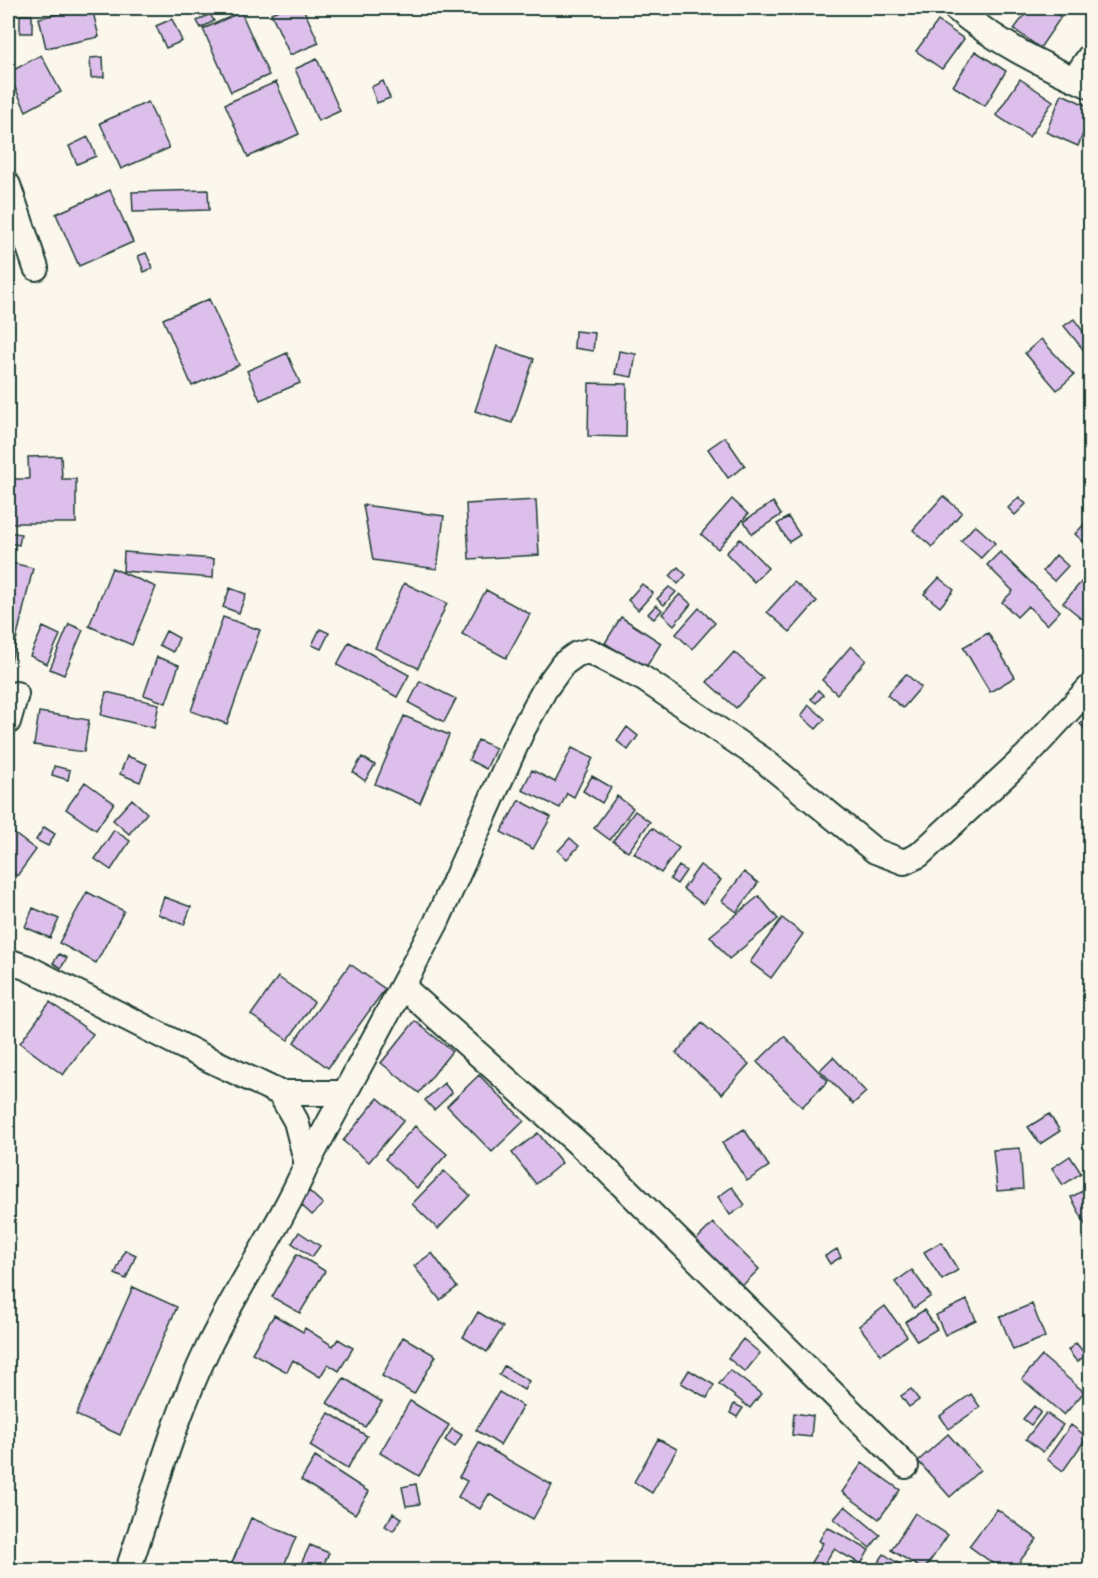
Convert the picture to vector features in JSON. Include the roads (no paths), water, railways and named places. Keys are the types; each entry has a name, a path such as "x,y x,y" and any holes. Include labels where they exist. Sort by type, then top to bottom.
{"street":[{"path":"955,8 980,29 1034,61 1082,82 1090,56"},
{"path":"8,185 36,268"},
{"path":"128,1570 181,1412 208,1347 261,1255 343,1093 366,1058 403,987 436,923 522,731 545,689 563,664 577,654 589,651 644,679 762,759 875,851 904,862 919,855 1019,762 1075,706 1090,687"},
{"path":"8,722 16,694"},
{"path":"8,960 280,1093 343,1093"},
{"path":"403,987 599,1162 906,1466"},
{"path":"280,1093 296,1122 307,1164"}]}
